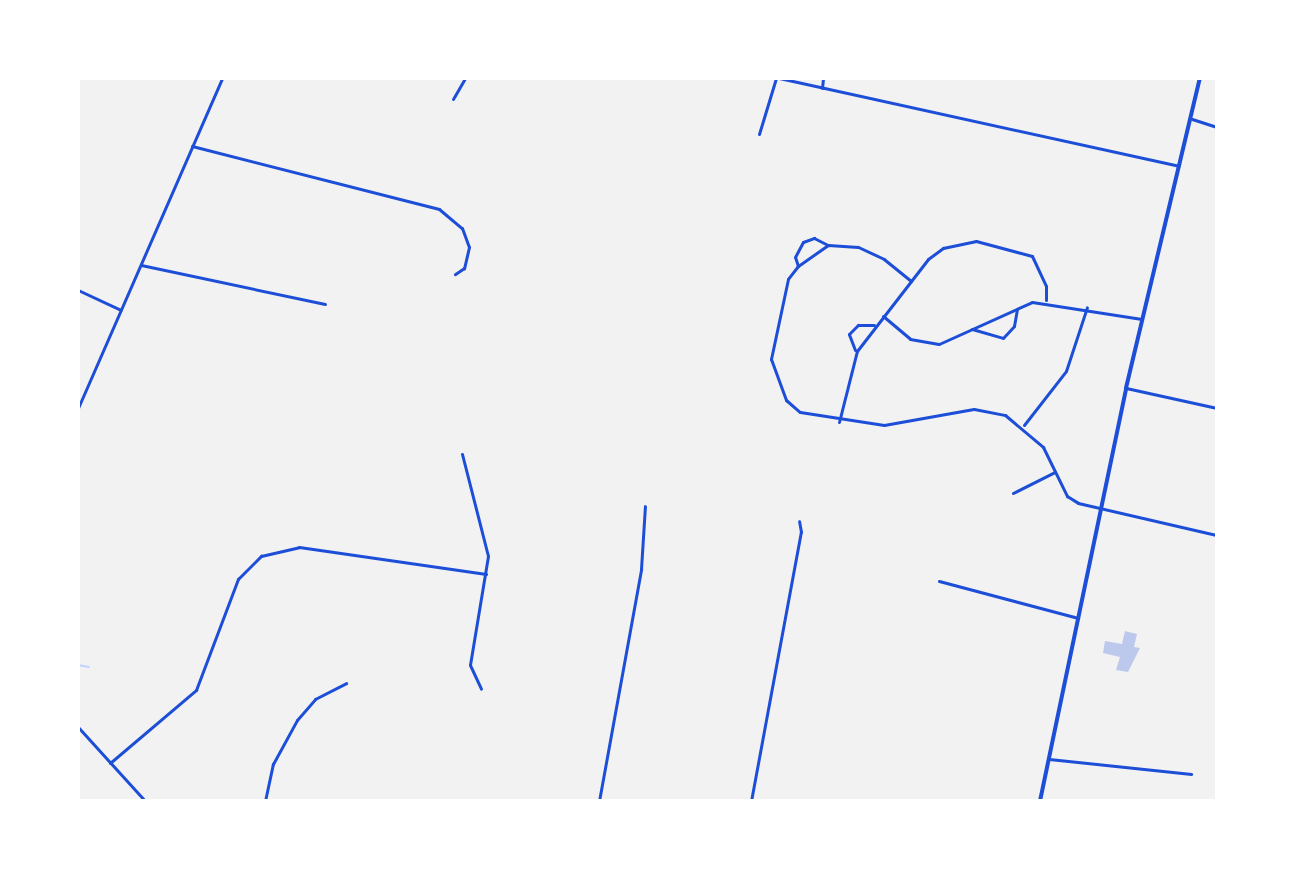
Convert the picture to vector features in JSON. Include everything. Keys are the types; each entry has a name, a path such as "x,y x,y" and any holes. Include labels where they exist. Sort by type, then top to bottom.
{"main road":[{"path":"1040,801 1126,388 1200,78"}],"street":[{"path":"78,408 222,78"},
{"path":"453,99 465,78"},
{"path":"759,134 778,78 1179,166"},
{"path":"822,88 823,78"},
{"path":"1192,119 1217,127"},
{"path":"192,146 439,209 462,228 469,247 464,268 455,274"},
{"path":"798,266 795,257 803,242 814,238 828,245 858,247 884,259 911,281"},
{"path":"839,422 857,351 874,325 943,248 976,241 1032,256 1046,286 1046,300"},
{"path":"828,245 798,266 788,279 771,359 776,380 786,400 800,412 839,422 884,425 974,409 1005,415 1023,426 1043,447 1067,496 1100,512 1217,535"},
{"path":"141,265 325,304"},
{"path":"78,290 121,310"},
{"path":"883,316 910,339 939,344 1017,309 1046,300 1142,319"},
{"path":"1023,426 1066,371 1087,307"},
{"path":"972,329 1003,338 1014,326 1017,309"},
{"path":"857,351 849,334 858,325 874,325"},
{"path":"1126,388 1217,408"},
{"path":"462,454 486,541 486,574 470,665 481,689"},
{"path":"1013,493 1055,472"},
{"path":"599,801 641,569 645,506"},
{"path":"751,801 801,532 799,521"},
{"path":"110,763 196,690 238,579 267,553 299,547 486,574"},
{"path":"939,581 1078,618"},
{"path":"265,801 273,764 297,720 315,699 346,683"},
{"path":"78,727 145,801"},
{"path":"1049,759 1191,774"}],"building":[{"path":"1125,631 1137,634 1134,647 1140,648 1128,672 1116,670 1120,657 1103,653 1105,641 1122,644"}],"waterway":[{"path":"78,665 89,667"}]}
